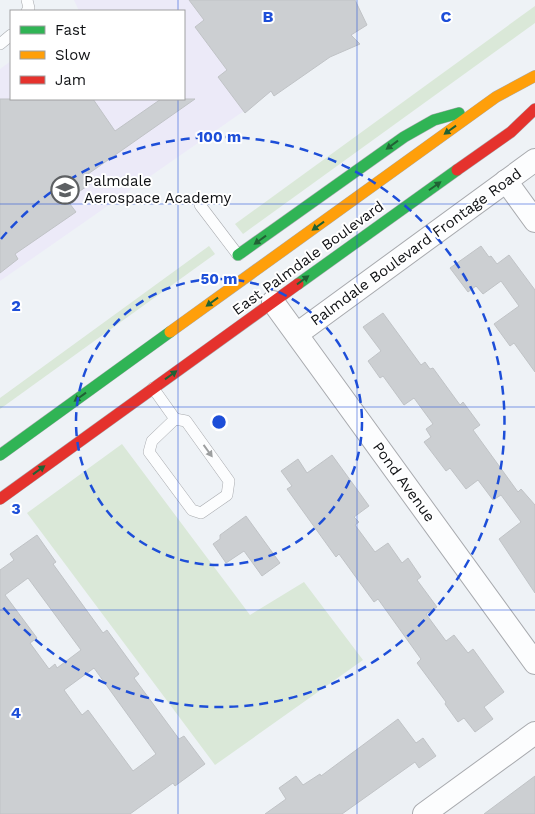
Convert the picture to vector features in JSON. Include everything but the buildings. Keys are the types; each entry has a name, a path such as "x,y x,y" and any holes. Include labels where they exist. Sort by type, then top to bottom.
{"highway":[{"name":"East Palmdale Boulevard","path":"0,456 496,97 535,76"},
{"path":"238,255 404,137 434,120 484,106"},
{"name":"East Palmdale Boulevard","path":"0,499 511,132 535,109"}],"street":[{"name":"Palmdale Boulevard Frontage Road","path":"296,334 535,160"},
{"path":"506,181 535,220"},
{"name":"Pond Avenue","path":"273,302 535,663"},
{"path":"424,814 535,733"}],"lane":[{"path":"200,205 252,274"},
{"path":"153,388 175,419 186,421 229,481 226,495 201,513 192,510 149,452 152,441 175,419"}],"shaded area":[{"name":"Palmdale Aerospace Academy","path":"74,0 349,0 367,25 0,281 0,69 10,62 10,100 185,100 185,10 79,10"}],"green space":[{"path":"535,6 535,23 243,234 235,224"},
{"path":"209,246 215,254 0,409 0,398"},
{"path":"122,444 250,615 304,582 363,660 215,765 27,513"}],"traffic: fast":[{"path":"238,255 404,137 434,120 459,113"},
{"path":"298,284 457,170"},
{"path":"0,455 170,332"}],"traffic: slow":[{"path":"170,332 496,97 535,76"}],"traffic: jam":[{"path":"457,170 511,132 535,109"},
{"path":"0,499 298,284"}],"place":[{"name":"Palmdale Aerospace Academy","path":"65,190"}]}
